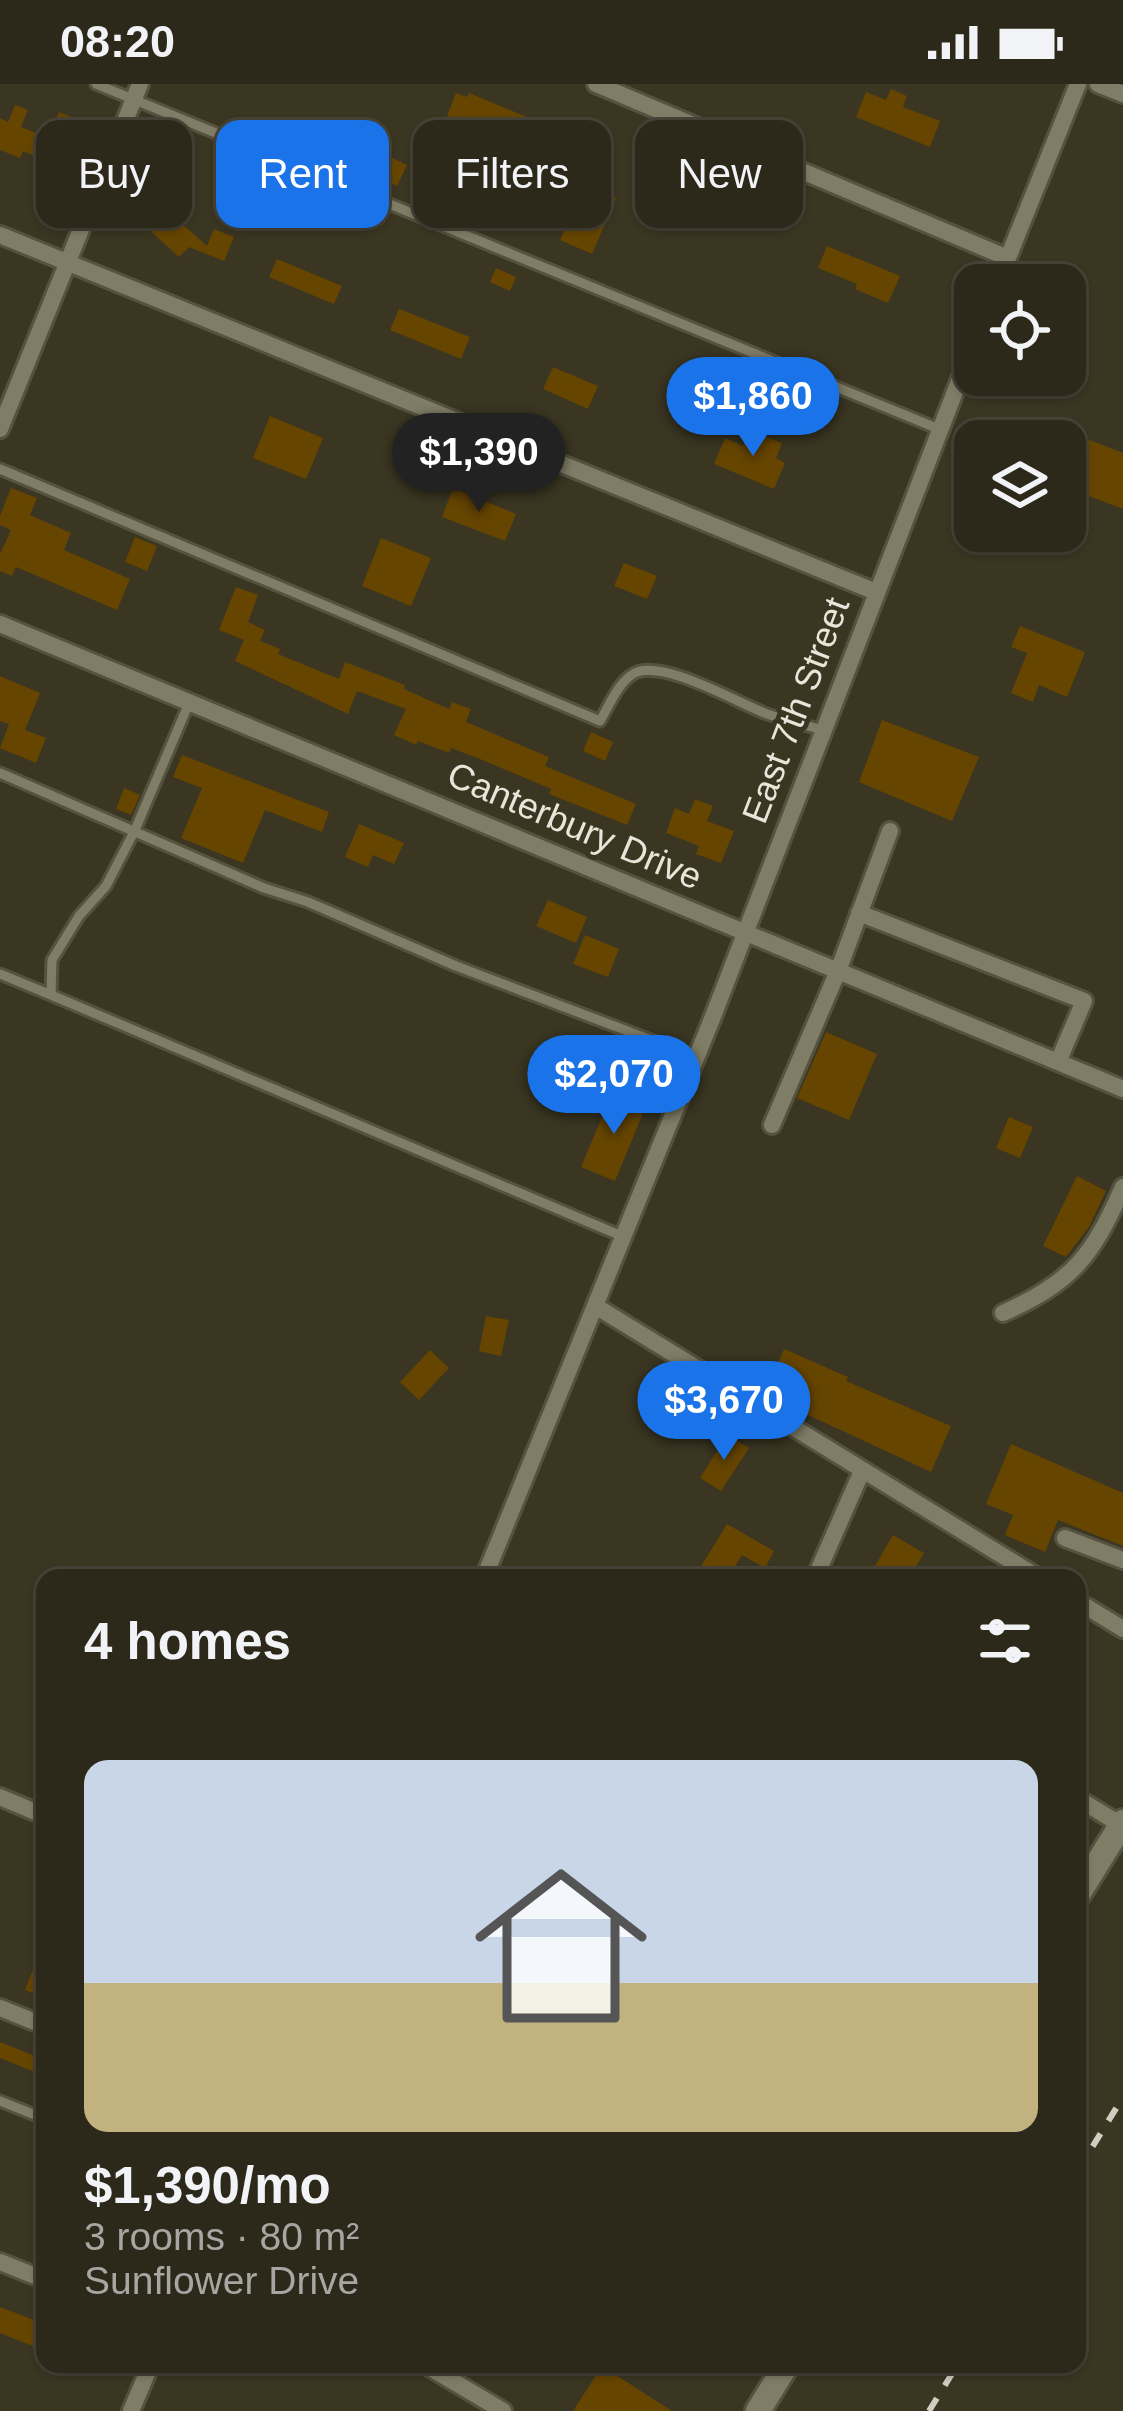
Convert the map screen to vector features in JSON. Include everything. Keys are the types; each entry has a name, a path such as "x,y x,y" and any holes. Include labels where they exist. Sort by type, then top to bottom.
{"main road":[{"path":"1086,1882 1122,1824"},
{"path":"758,2411 782,2373"}],"street":[{"path":"596,84 1008,258"},
{"path":"1006,264 1078,84"},
{"path":"1098,84 1123,94"},
{"path":"0,428 136,92"},
{"path":"0,235 876,592"},
{"name":"East 7th Street","path":"488,1569 696,1058 954,393"},
{"name":"Canterbury Drive","path":"0,624 1123,1089"},
{"path":"772,1125 890,831"},
{"path":"859,914 1084,1001 1058,1062"},
{"path":"1003,1313 1048,1290 1082,1262 1099,1241 1123,1186"},
{"path":"597,1307 1024,1569"},
{"path":"819,1569 862,1471"},
{"path":"1065,1538 1123,1560"},
{"path":"1086,1606 1123,1629"},
{"path":"0,1797 36,1812"},
{"path":"1086,1803 1122,1824"},
{"path":"0,2008 36,2022"},
{"path":"0,2262 36,2276"},
{"path":"131,2411 147,2373"},
{"path":"439,2373 502,2411"}],"lane":[{"path":"96,84 136,92 940,429"},
{"path":"0,469 600,721 624,683 648,669 667,672 769,715 823,730"},
{"path":"51,994 52,960 106,886 189,703"},
{"path":"0,772 264,888 696,1058"},
{"path":"0,974 625,1237"},
{"path":"0,2101 36,2115"}],"building":[{"path":"891,89 907,96 903,107 940,121 930,147 856,117 866,92 886,100"},
{"path":"456,93 467,97 469,93 527,117 457,120 447,116"},
{"path":"15,105 28,110 21,127 36,133 36,157 23,151 20,158 0,150 0,118 8,122"},
{"path":"59,112 80,120 56,120"},
{"path":"389,156 407,165 397,186 389,182"},
{"path":"147,228 187,228 207,246 214,229 234,237 224,261 189,247 179,257"},
{"path":"565,228 603,228 592,254 560,240"},
{"path":"827,246 900,276 888,303 818,268"},
{"path":"277,259 342,286 334,304 269,277"},
{"path":"496,268 516,277 510,291 490,282"},
{"path":"399,309 470,337 461,359 390,330"},
{"path":"553,367 598,386 588,409 543,389"},
{"path":"270,416 323,438 306,479 253,458"},
{"path":"750,430 782,443 776,458 785,463 774,489 714,464 725,438 743,446"},
{"path":"1086,439 1123,453 1123,509 1086,495"},
{"path":"11,488 37,498 30,515 71,533 64,550 130,579 117,610 16,567 12,576 0,571 0,554 11,530 0,525 0,516"},
{"path":"453,488 516,514 505,541 442,517"},
{"path":"135,537 157,546 147,571 125,562"},
{"path":"381,538 431,558 411,606 362,586"},
{"path":"624,563 657,576 647,599 614,586"},
{"path":"236,587 258,595 248,622 265,630 260,641 280,649 278,654 339,679 345,662 405,685 404,689 449,709 452,702 471,709 466,722 549,757 545,766 636,804 627,825 549,794 551,789 480,759 451,748 449,753 418,741 416,745 394,735 406,709 357,691 348,714 235,661 244,640 219,630"},
{"path":"1020,626 1085,652 1067,697 1039,685 1033,702 1011,693 1027,653 1011,647"},
{"path":"0,676 40,693 25,730 46,738 36,763 0,748 9,724 0,721"},
{"path":"882,720 979,757 952,821 859,782"},
{"path":"591,732 613,742 605,761 583,751"},
{"path":"182,755 329,812 322,832 265,810 243,863 181,838 202,788 173,777"},
{"path":"124,788 140,795 131,815 116,809"},
{"path":"695,799 713,806 707,821 734,831 721,863 696,854 699,846 666,833 675,808 689,814"},
{"path":"359,824 404,843 394,864 373,855 368,867 345,857"},
{"path":"548,900 587,917 576,943 536,926"},
{"path":"585,935 619,949 608,977 573,964"},
{"path":"826,1032 877,1054 849,1120 797,1098"},
{"path":"612,1093 646,1106 615,1181 581,1167"},
{"path":"1009,1117 1033,1127 1020,1158 996,1148"},
{"path":"1077,1176 1106,1191 1089,1227 1066,1257 1043,1246"},
{"path":"486,1316 509,1320 501,1356 479,1351"},
{"path":"784,1349 951,1426 931,1472 765,1395"},
{"path":"430,1350 449,1368 419,1400 400,1382"},
{"path":"727,1435 749,1448 721,1491 700,1478"},
{"path":"1011,1444 1123,1493 1123,1546 1058,1520 1045,1552 1005,1535 1013,1515 986,1504"},
{"path":"727,1524 774,1551 765,1568 742,1555 733,1569 700,1568"},
{"path":"893,1535 924,1553 914,1569 873,1569"},
{"path":"33,1969 36,1970 36,1994 25,1990"},
{"path":"0,2042 36,2056 36,2072 0,2058"},
{"path":"0,2307 36,2321 35,2347 0,2333"},
{"path":"597,2373 613,2373 672,2411 573,2411"}],"railway":[{"path":"1086,2157 1123,2097"},
{"path":"929,2411 952,2373"}]}
